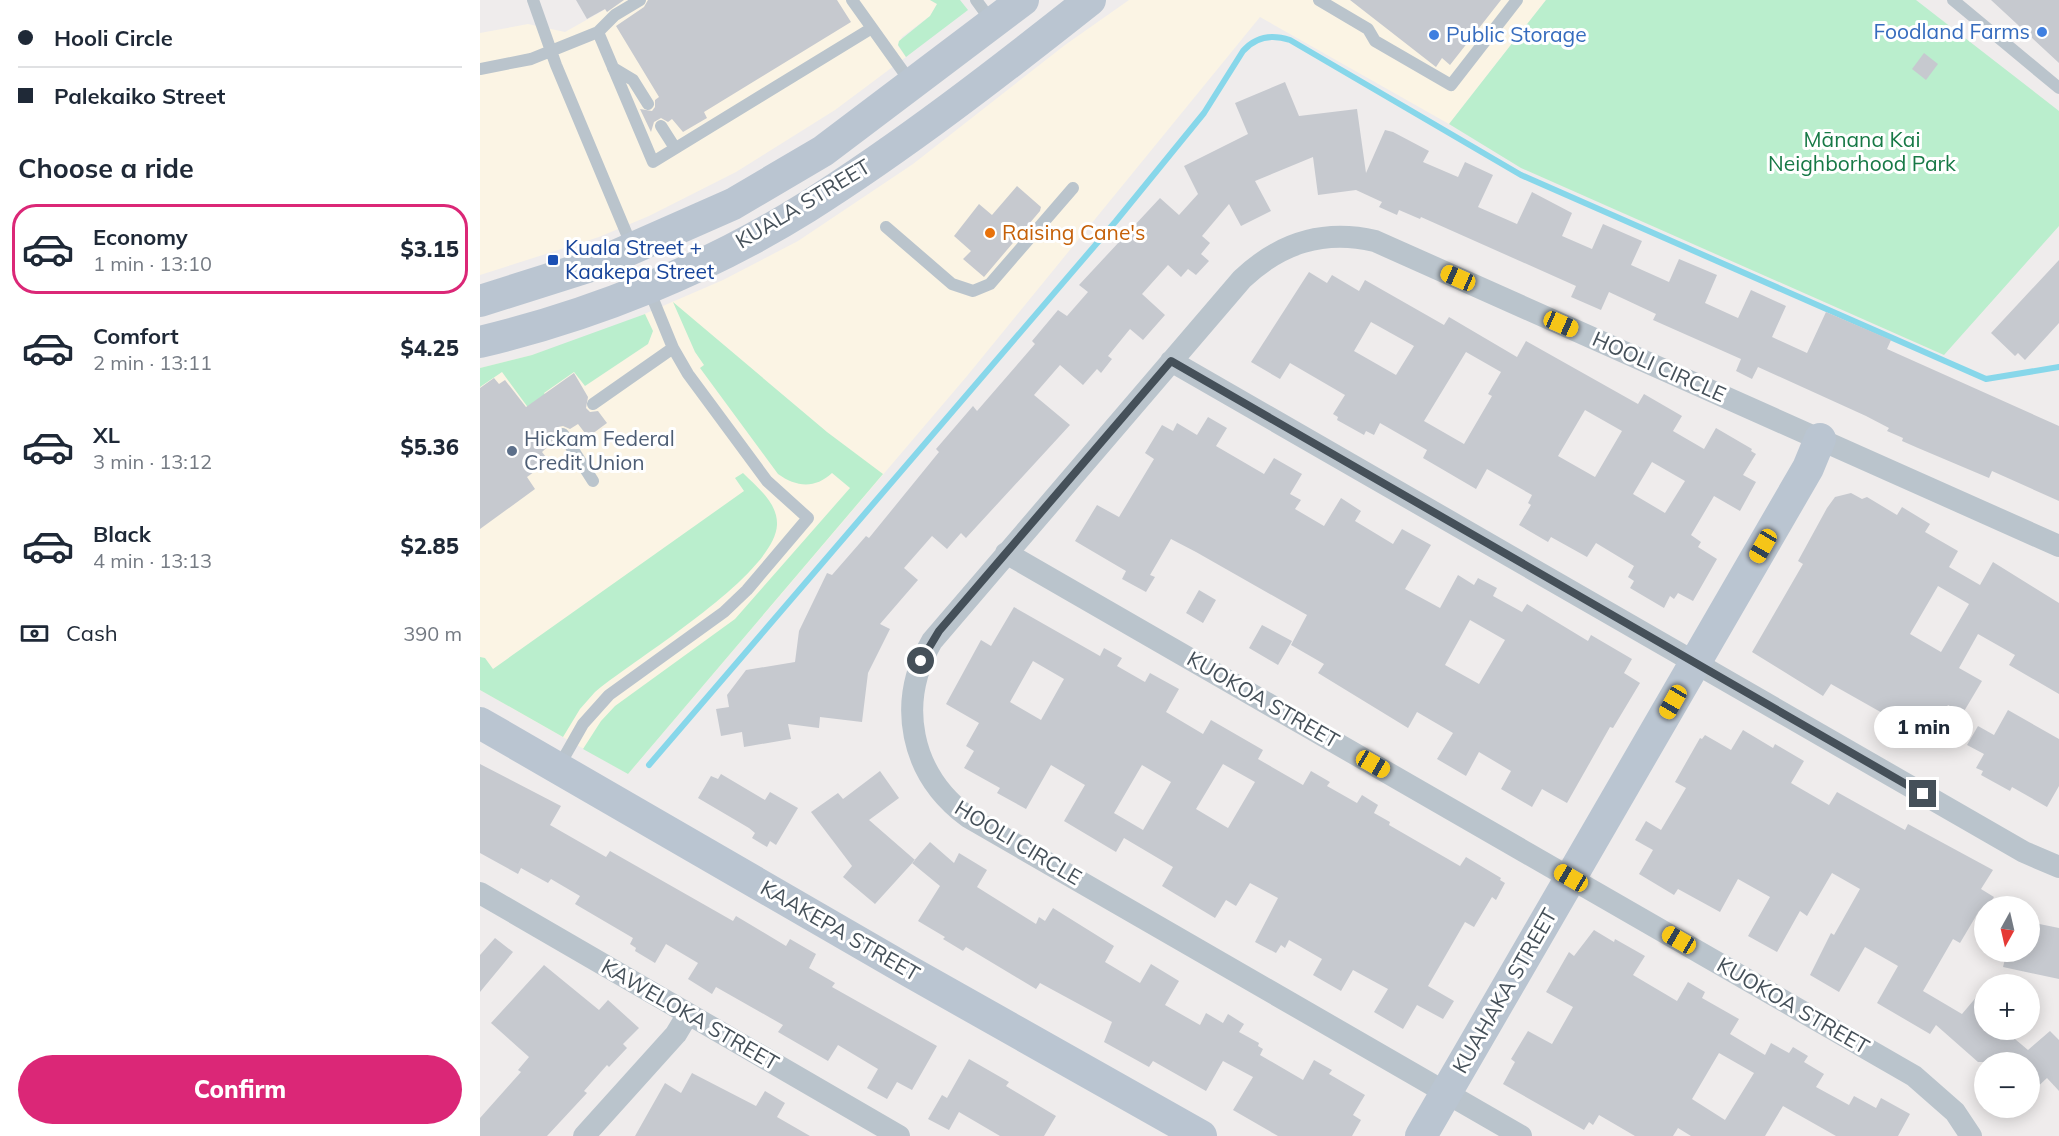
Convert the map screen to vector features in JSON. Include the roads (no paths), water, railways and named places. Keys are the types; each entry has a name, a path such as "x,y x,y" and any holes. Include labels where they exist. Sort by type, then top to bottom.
{"street":[{"path":"484,300 633,250 733,204 824,151 912,84 984,11 1023,0"},
{"name":"KUALA STREET","path":"480,342 561,319 647,286 750,239 806,207 942,113 1090,0"},
{"name":"HOOLI CIRCLE","path":"1521,1136 968,817 941,793 928,774 915,742 911,711 915,678 932,641 1242,279 1261,261 1299,242 1319,237 1358,237 1375,241 2059,546"},
{"path":"633,250 647,286"},
{"path":"1171,361 2024,852 2059,867"},
{"name":"KUAHAKA STREET","path":"1420,1136 1808,468 1820,439"},
{"name":"KUOKOA STREET","path":"1006,553 1914,1076 1955,1112 1971,1136"},
{"name":"KAAKEPA STREET","path":"480,723 1201,1136"},
{"name":"KAWELOKA STREET","path":"480,893 899,1136"},
{"path":"585,1136 676,1034 688,1014"}],"lane":[{"path":"533,0 560,76 633,250"},
{"path":"480,69 526,60 598,32 615,15 640,0"},
{"path":"852,0 912,84"},
{"path":"1319,0 1368,29 1375,41 1450,85 1517,0"},
{"path":"1953,0 2059,88"},
{"path":"598,32 653,162 872,28"},
{"path":"613,68 633,80 648,104"},
{"path":"661,126 675,148"},
{"path":"886,227 952,284 973,291 990,284 1073,188"},
{"path":"558,768 584,724 609,695 724,612 747,590 808,518 767,481 688,374 673,348 647,286"},
{"path":"593,404 673,348"},
{"path":"563,434 593,481"}],"waterway":[{"path":"649,765 1116,221 1204,113 1243,51 1259,39 1277,37 1290,40 1521,175 1986,379 2059,367"}],"place":[{"name":"Foodland Farms","path":"2042,32"},
{"name":"Public Storage","path":"1434,35"},
{"name":"Raising Cane's","path":"990,233"},
{"name":"Kuala Street + Kaakepa Street","path":"553,260"},
{"name":"Hickam Federal Credit Union","path":"512,451"}],"park label":[{"name":"Mānana Kai Neighborhood Park","path":"1862,152"}]}
